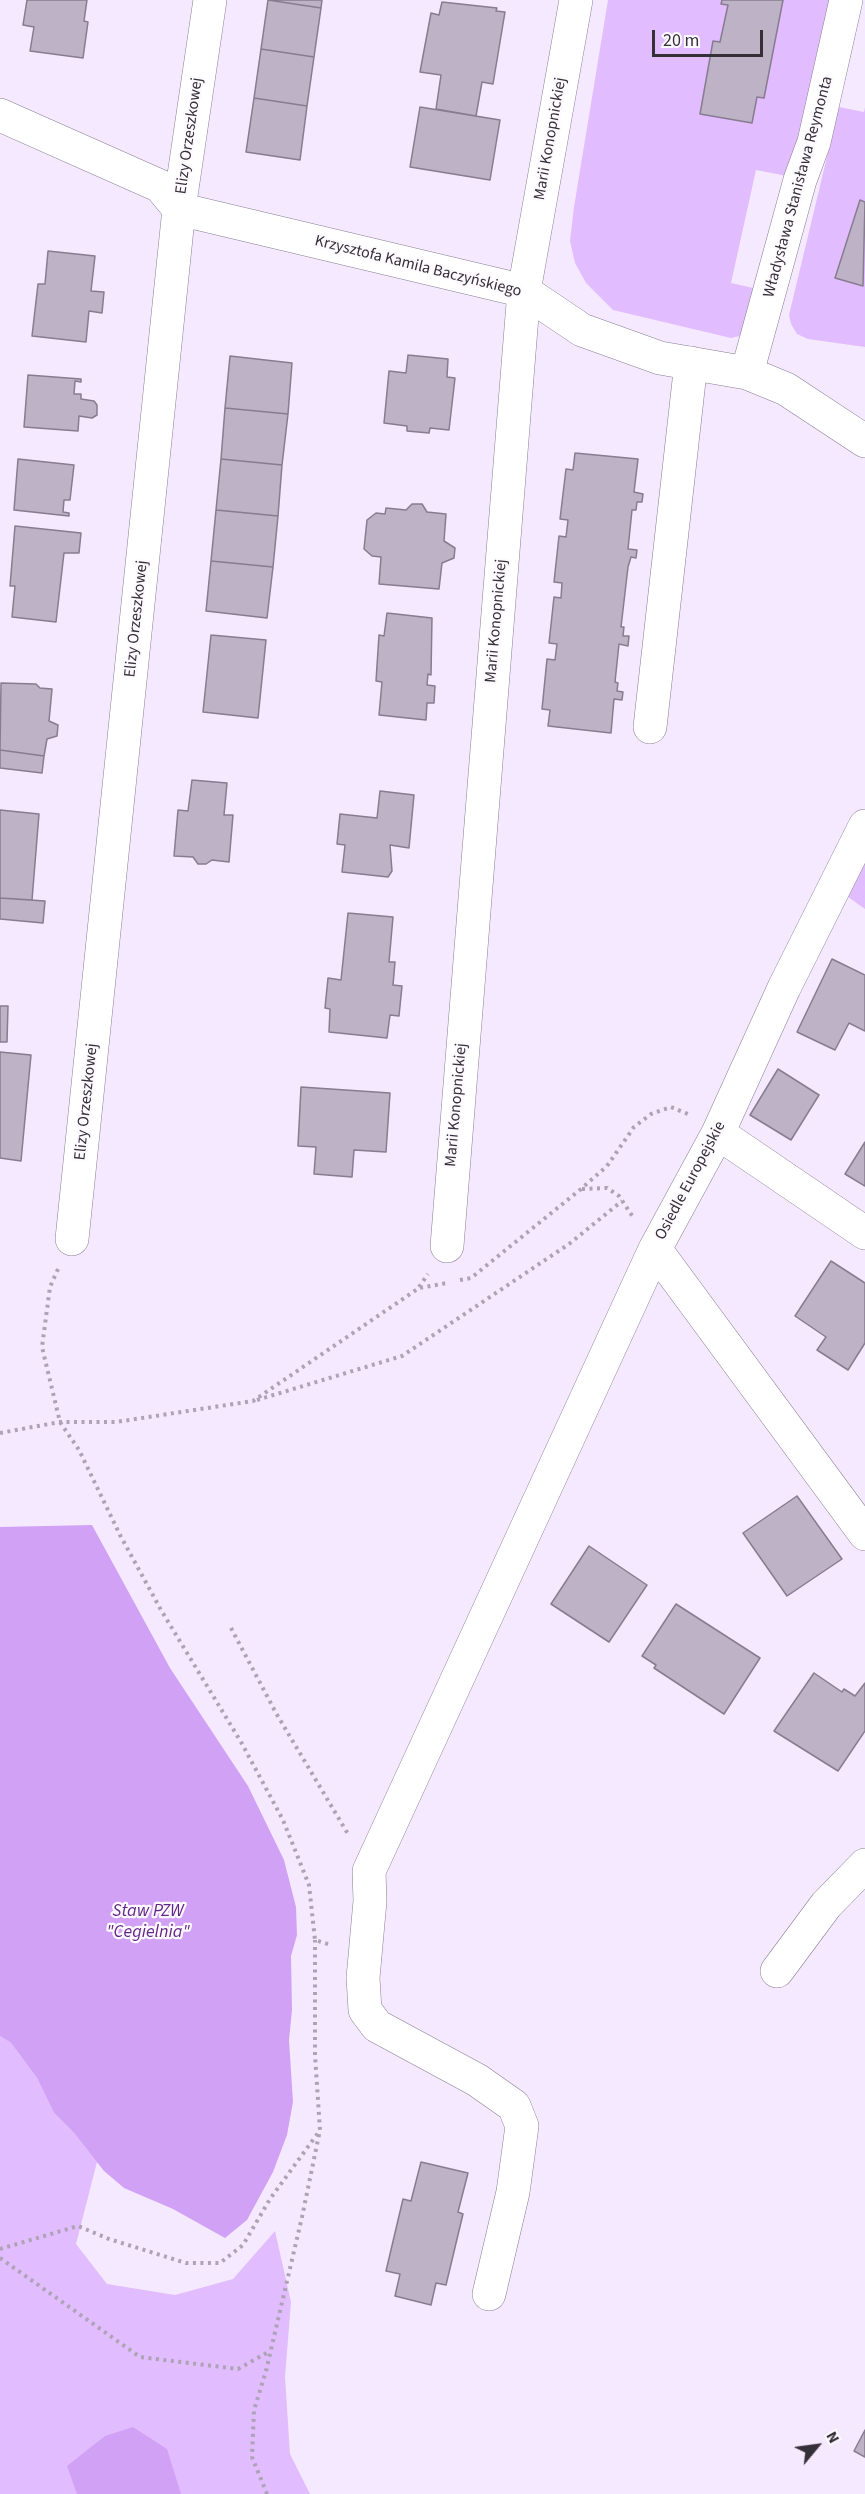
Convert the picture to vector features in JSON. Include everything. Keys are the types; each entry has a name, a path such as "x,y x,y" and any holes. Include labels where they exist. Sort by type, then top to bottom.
{"street":[{"name":"Elizy Orzeszkowej","path":"72,1239 179,209 210,0"},
{"name":"Marii Konopnickiej","path":"447,1246 524,291 576,0"},
{"name":"Władysława Stanisława Reymonta","path":"747,373 800,180 814,142 846,0"},
{"path":"0,115 160,186 179,209"},
{"name":"Krzysztofa Kamila Baczyńskiego","path":"179,209 524,291 582,330 660,358 747,373 786,389 865,441"},
{"path":"650,727 691,363"},
{"name":"Osiedle Europejskie","path":"865,826 784,988 718,1133 655,1249 865,1534"},
{"path":"718,1133 865,1233"},
{"path":"489,2295 513,2192 522,2126 514,2106 477,2080 377,2026 365,2010 363,1978 370,1901 369,1871 655,1249"},
{"path":"777,1971 826,1905 865,1865"}],"path":[{"path":"253,1401 419,1288 471,1278 607,1167 634,1127 651,1114 670,1107 702,1119 718,1133"},
{"path":"581,1189 606,1188 622,1201 655,1249"},
{"path":"0,1433 60,1422 116,1422 253,1401 402,1356 569,1244 622,1201"},
{"path":"72,1239 50,1287 42,1347 60,1422 79,1449 120,1535 161,1610 241,1742 283,1820 309,1885 315,1940 315,2055 320,2130 271,2350 254,2410 252,2457 267,2494"},
{"path":"231,1628 276,1713 369,1871"},
{"path":"315,1940 329,1947 337,1940"},
{"path":"0,2250 78,2226 109,2239 186,2262 220,2263 243,2246 270,2199 320,2130"},
{"path":"0,2258 140,2357 238,2369 271,2350"}],"shaded area":[{"path":"608,0 830,0 792,177 756,170 731,283 762,290 744,335 731,338 613,310 586,283 575,263 570,241 574,207"},
{"path":"839,107 864,112 865,107 865,347 808,339 797,334 789,315"},
{"path":"865,824 865,909 834,887"},
{"path":"0,2036 11,2043 37,2078 54,2113 74,2133 97,2162 76,2244 107,2284 175,2295 233,2279 275,2231 291,2302 285,2377 290,2454 310,2494 0,2494"}],"water":[{"name":"Staw PZW \"Cegielnia\"","path":"92,1525 170,1668 248,1786 284,1860 296,1907 297,1935 291,1956 292,2010 289,2040 293,2102 287,2135 273,2172 247,2220 225,2238 173,2209 124,2188 104,2171 74,2133 54,2113 37,2078 11,2043 0,2036 0,1527"},
{"path":"133,2427 167,2449 181,2494 77,2494 67,2466 105,2436"}],"building":[{"path":"27,0 87,0 84,21 88,22 83,58 30,51 34,27 23,25"},
{"path":"268,0 322,0 321,8"},
{"path":"268,0 321,8 314,57 261,49"},
{"path":"722,0 783,0 764,98 757,97 752,123 700,114 713,41 720,42 728,5 721,4"},
{"path":"442,2 497,8 496,11 505,12 493,84 482,82 476,116 436,109 441,75 420,72 431,13 439,15"},
{"path":"261,49 314,57 307,106 254,98"},
{"path":"254,98 307,106 300,160 246,152"},
{"path":"420,107 500,120 490,180 410,167"},
{"path":"860,200 865,202 863,286 835,278"},
{"path":"48,251 95,256 91,291 104,292 102,313 89,311 86,342 32,336 38,284 45,284"},
{"path":"408,355 448,359 447,377 455,378 449,430 430,428 429,433 407,431 407,426 384,423 389,371 406,373"},
{"path":"230,356 292,363 288,414 225,408"},
{"path":"28,375 81,379 81,382 75,381 74,394 81,394 81,399 94,401 97,405 97,415 92,418 79,416 78,431 24,427"},
{"path":"225,408 288,414 282,465 221,459"},
{"path":"575,453 638,459 634,492 643,494 642,502 637,502 636,510 632,510 628,549 637,550 636,558 631,557 628,567 621,627 624,627 623,636 629,636 628,646 619,644 615,682 618,683 617,691 623,692 622,700 614,699 611,733 548,726 550,710 542,709 547,659 555,660 557,644 549,643 554,597 561,598 562,583 554,582 559,536 566,537 568,520 560,519 566,469 573,470"},
{"path":"18,459 74,465 70,500 64,500 63,512 69,513 69,516 14,510"},
{"path":"221,459 282,465 278,516 216,510"},
{"path":"412,504 422,504 427,512 446,514 444,541 455,548 454,558 442,563 439,589 379,584 381,557 372,556 364,549 367,520 376,513 385,514 386,508 406,510"},
{"path":"216,510 278,516 273,567 211,561"},
{"path":"15,526 81,533 79,553 64,553 56,622 12,617 15,586 10,586"},
{"path":"211,561 273,567 267,618 206,611"},
{"path":"387,613 432,618 431,675 428,674 427,685 435,686 434,703 427,703 426,720 379,715 382,682 376,681 379,635 384,636"},
{"path":"211,635 266,640 258,718 203,712"},
{"path":"1,683 36,684 40,688 52,689 49,721 58,725 57,736 47,739 44,756 0,750"},
{"path":"0,750 44,756 42,773 0,768"},
{"path":"192,780 227,783 224,815 233,815 229,862 212,860 206,864 198,864 193,857 174,856 178,810 188,811"},
{"path":"380,791 414,795 409,848 390,845 392,871 388,877 342,872 345,845 337,844 340,814 377,818"},
{"path":"0,810 39,814 32,900 0,898"},
{"path":"0,898 45,901 43,923 0,919"},
{"path":"348,913 393,917 389,962 395,962 393,985 402,986 399,1016 390,1015 387,1038 329,1032 330,1009 325,1008 328,978 341,980"},
{"path":"832,959 865,975 865,1031 849,1023 835,1050 797,1032"},
{"path":"0,1006 8,1006 7,1042 0,1042"},
{"path":"0,1052 31,1055 21,1161 0,1158"},
{"path":"778,1069 819,1095 791,1140 750,1115"},
{"path":"301,1087 390,1093 386,1152 354,1150 352,1177 314,1174 316,1147 298,1146"},
{"path":"865,1142 865,1186 845,1174"},
{"path":"831,1261 865,1283 865,1343 848,1370 817,1350 826,1337 795,1316"},
{"path":"797,1496 842,1559 787,1596 743,1533"},
{"path":"589,1546 647,1585 609,1642 551,1604"},
{"path":"676,1604 760,1658 724,1714 654,1668 656,1665 642,1656"},
{"path":"814,1673 842,1692 844,1689 855,1696 865,1683 865,1731 838,1771 774,1731"},
{"path":"421,2162 468,2173 458,2212 463,2214 446,2285 436,2283 431,2305 395,2296 400,2274 386,2271 403,2199 411,2201"},
{"path":"865,2430 865,2457 854,2451"}]}
